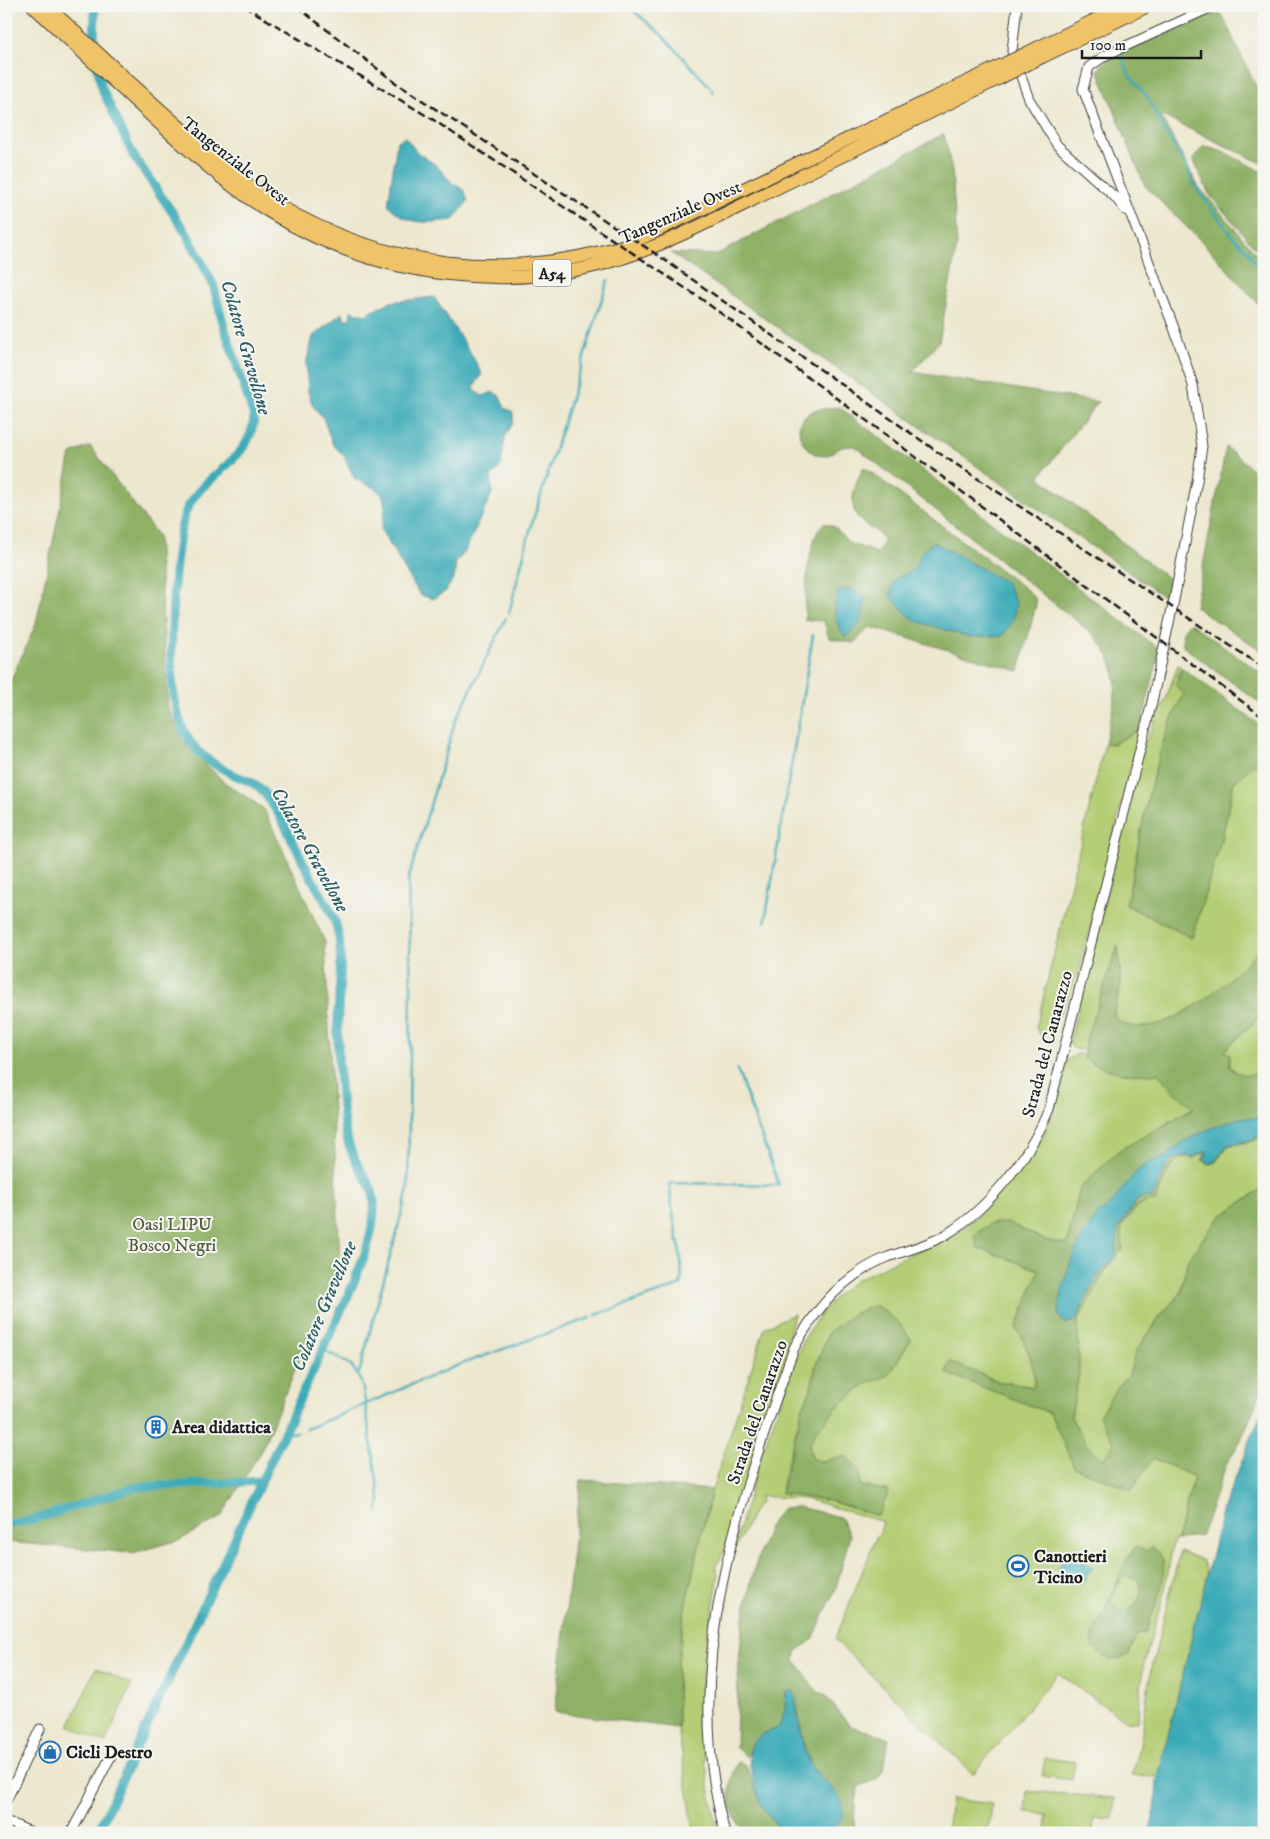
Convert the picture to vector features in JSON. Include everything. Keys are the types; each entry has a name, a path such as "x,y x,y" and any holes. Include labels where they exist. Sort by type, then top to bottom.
{"highway":[{"name":"Tangenziale Ovest","path":"32,6 74,38 122,81 249,186 309,222 354,241 430,262 494,266 549,262 604,252 629,244 998,73 1124,6"},
{"name":"Tangenziale Ovest","path":"47,6 74,38"},
{"name":"Tangenziale Ovest","path":"1040,52 1148,6"}],"street":[{"path":"1017,6 1012,51 1029,99 1057,145 1105,188 1130,216"},
{"name":"Strada del Canarazzo","path":"724,1833 714,1779 707,1709 708,1670 712,1641 734,1532 794,1348 808,1323 824,1302 855,1275 886,1258 946,1235 961,1224 994,1193 1021,1161 1042,1126 1054,1090 1164,650 1202,446 1193,385 1174,328 1083,89 1090,67 1106,55 1214,6"},
{"path":"1105,188 1112,184 1116,174"},
{"path":"6,1801 40,1730"},
{"path":"71,1833 114,1752"},
{"path":"6,1821 33,1833"}],"green space":[{"path":"1220,11 1264,103 1264,164 1160,115 1198,186 1264,263 1264,310 1204,244 1145,186 1098,70 1107,59"},
{"path":"944,134 952,171 957,245 939,342 912,372 1098,402 1039,477 1168,578 1166,598 671,253 716,255"},
{"path":"1204,146 1226,153 1264,173 1264,258 1209,194 1193,159"},
{"path":"839,407 1160,650 1140,729 1113,744 1105,743 1116,686 1111,660 1104,647 1093,634 855,446 842,447 824,456 812,452 806,447 802,442 799,429 803,417 815,410"},
{"name":"Oasi LIPU Bosco Negri","path":"90,446 158,536 168,707 182,740 224,782 264,809 325,942 340,1262 262,1449 221,1517 180,1540 132,1553 6,1542 6,691 36,624 71,454"},
{"path":"1226,447 1264,479 1264,652 1195,607"},
{"path":"864,467 1035,598 1036,605 1019,671 870,627 854,643 829,638 824,621 805,620 808,568 814,541 818,530 824,523 835,527 849,543 878,553 884,541 877,532 861,521 856,515 854,508 855,487","holes":["924,549 913,620 913,570"]},
{"path":"1190,623 1264,675 1264,706 1184,647 1183,634 1185,628"},
{"path":"1178,665 1182,668 1177,675 1184,694 1163,742 1155,769 1126,905 1192,938 1223,833 1234,782 1257,761 1264,767 1264,944 1236,974 1196,1005 1175,1018 1154,1025 1135,1027 1117,1020 1114,1012 1121,984 1118,946 1085,1050 1075,1049 1069,1044 1145,741 1166,699"},
{"path":"1182,668 1264,728 1264,767 1257,762 1234,782 1223,833 1192,938 1126,905 1155,769 1173,717 1184,694 1175,685"},
{"path":"1140,729 1079,973 1058,1016 1041,1036 1036,1028 1105,743 1113,744"},
{"path":"1264,944 1264,1012 1224,1051 1230,1054 1230,1068 1234,1071 1246,1075 1264,1072 1264,1134 1254,1141 1228,1146 1216,1162 1209,1164 1202,1160 1206,1152 1193,1158 1185,1157 1178,1159 1173,1164 1164,1178 1156,1201 1140,1206 1121,1226 1123,1249 1107,1268 1078,1320 1079,1374 1071,1417 1088,1447 1103,1460 1114,1443 1099,1416 1118,1386 1129,1375 1135,1353 1162,1314 1181,1293 1187,1262 1220,1217 1264,1187 1264,1244 1260,1257 1264,1264 1264,1385 1241,1440 1226,1465 1201,1535 1177,1540 1194,1477 1153,1458 1132,1490 1074,1467 1050,1413 946,1373 950,1362 1001,1382 1034,1387 1030,1356 1016,1329 1039,1270 978,1248 974,1235 991,1223 1008,1223 1045,1240 1067,1244 1080,1188 1118,1151 1194,1108 1173,1091 1158,1073 1128,1074 1101,1067 1083,1058 1087,1036 1118,945 1121,984 1114,1012 1117,1020 1135,1027 1154,1025 1175,1017 1196,1005 1236,973"},
{"path":"1264,1012 1264,1072 1242,1075 1230,1065 1224,1051"},
{"path":"1078,1054 1084,1055 1083,1058 1119,1072 1137,1074 1158,1073 1173,1091 1194,1107 1118,1152 1080,1188 1067,1245 1045,1240 1008,1223 978,1248 1039,1270 1016,1329 1030,1356 1034,1387 1001,1382 950,1362 946,1373 1050,1413 1075,1467 1153,1458 1194,1477 1177,1540 1173,1543 1165,1589 1143,1667 1138,1722 1126,1721 1058,1673 973,1774 835,1640 883,1522 806,1499 760,1496 761,1501 754,1510 730,1560 761,1455 803,1341 819,1316 836,1296 856,1280 961,1230 978,1216 1038,1145 1050,1121 1067,1060","holes":["898,1322 911,1339 889,1375 866,1384 841,1403 815,1433 809,1445 812,1459 822,1461 836,1458 861,1486 875,1488 878,1516 830,1501 781,1493 783,1478 802,1409 810,1392 816,1365 829,1332"]},
{"path":"1264,1134 1264,1187 1220,1217 1187,1262 1181,1293 1162,1314 1135,1353 1129,1376 1118,1386 1114,1443 1103,1461 1088,1447 1071,1417 1079,1374 1078,1320 1107,1267 1123,1249 1121,1227 1140,1206 1156,1201 1168,1170 1178,1159 1185,1157 1193,1158 1207,1151 1203,1160 1209,1164 1216,1162 1228,1146 1254,1141"},
{"path":"876,1305 898,1322 911,1339 889,1375 866,1384 841,1403 815,1433 809,1445 812,1459 822,1461 846,1456 859,1469 861,1486 889,1491 878,1516 830,1501 781,1493 802,1409 810,1392 816,1365 829,1332 855,1313"},
{"path":"794,1314 787,1343 788,1350 724,1552 716,1566 718,1576 703,1665 701,1697 705,1756 710,1795 718,1833 694,1833 678,1728 677,1668 685,1607 712,1490 765,1327"},
{"path":"581,1480 712,1490 685,1607 677,1668 678,1728 555,1712"},
{"path":"798,1507 840,1517 850,1535 836,1588 813,1639 796,1652 795,1660 812,1685 818,1692 825,1695 850,1726 889,1738 884,1770 878,1779 859,1786 855,1802 854,1833 830,1833 843,1818 828,1783 812,1767 804,1745 794,1691 786,1693 785,1709 779,1728 767,1732 759,1738 752,1746 747,1757 736,1748 740,1651 746,1603 752,1579 759,1555 774,1519 783,1508"},
{"path":"1135,1547 1147,1551 1151,1547 1162,1558 1164,1565 1162,1583 1145,1633 1137,1634 1129,1655 1111,1661 1092,1647 1094,1630 1127,1559","holes":["1123,1576 1137,1579 1141,1590 1138,1600 1131,1608 1120,1612 1110,1600"]},
{"path":"1180,1551 1203,1561 1207,1574 1158,1777 1131,1776 1141,1741 1147,1694"},
{"path":"96,1668 132,1685 105,1743 69,1726"},
{"path":"1045,1758 1075,1762 1072,1780 1042,1776"},
{"path":"738,1762 746,1766 762,1806 785,1833 746,1833 739,1825 730,1799 731,1781"},
{"path":"1027,1791 1115,1798 1113,1819 1094,1818 1093,1833 1046,1833 1047,1814 1025,1812"},
{"path":"951,1799 992,1804 988,1833 947,1833"}],"water":[{"path":"405,137 418,153 436,165 452,183 464,190 468,201 453,220 418,222 403,217 388,205 397,141"},
{"path":"434,297 469,350 482,374 474,386 476,392 483,396 493,392 500,396 505,408 513,412 513,423 505,437 501,466 491,477 492,493 464,554 456,562 455,575 446,591 433,599 420,595 381,530 385,508 383,496 376,489 354,478 344,456 333,445 323,418 313,406 308,392 306,364 313,336 342,313 345,319 350,319 351,311 365,315 390,302"},
{"path":"934,542 1007,583 1016,603 1013,621 1002,636 969,637 913,620 890,596 895,579 913,570 924,549"},
{"path":"850,589 865,596 865,603 862,619 846,637 838,625 835,610 838,590"},
{"path":"1239,1118 1264,1118 1263,1132 1254,1139 1227,1145 1215,1161 1209,1163 1204,1159 1208,1151 1192,1157 1187,1155 1174,1158 1167,1164 1152,1198 1146,1196 1137,1200 1118,1228 1116,1254 1096,1278 1076,1320 1065,1324 1058,1315 1066,1276 1081,1239 1096,1217 1113,1201 1134,1174 1147,1163 1164,1158 1180,1144 1198,1134"},
{"path":"1264,1406 1264,1523 1259,1530 1259,1554 1264,1559 1264,1833 1149,1833 1155,1810 1157,1781 1223,1508"},
{"path":"1069,1550 1093,1568 1080,1585 1057,1568"},
{"path":"794,1691 802,1741 808,1759 812,1767 837,1793 840,1799 843,1818 830,1833 781,1831 759,1800 750,1768 749,1758 753,1743 767,1732 779,1728 785,1709 786,1692"}],"waterway":[{"name":"Colatore Gravellone","path":"94,51 95,6"},
{"path":"628,6 663,36 710,87"},
{"path":"1121,53 1129,75 1146,95 1165,132 1185,162 1194,185 1233,237 1248,251 1264,277"},
{"name":"Colatore Gravellone","path":"97,66 102,89 133,155 187,234 213,284 225,330 254,416 252,431 246,443 238,454 197,493 189,505 184,520 176,568 172,627 172,678 180,722 191,743 208,759 232,774 255,784 264,792 285,825 334,919 338,931 341,957 338,1048 344,1125 350,1148 374,1197 374,1215 370,1239 348,1296 97,1833"},
{"path":"509,613 530,530 608,280"},
{"path":"359,1373 408,1189 411,986 408,880 455,722 506,618"},
{"path":"765,922 813,635"},
{"path":"596,1315 681,1285 681,1260 670,1196 670,1183 779,1185 737,1069"},
{"path":"306,1429 456,1366 590,1318"},
{"path":"322,1350 348,1364 357,1373 360,1380 380,1500 378,1511"},
{"path":"282,1434 298,1432"},
{"path":"6,1525 35,1519 135,1487 261,1481"}],"railway":[{"path":"244,6 432,119 700,298 1264,718"},
{"path":"296,6 396,83 659,256 942,455 1264,668"}],"place":[{"name":"Area didattica","path":"156,1427"},
{"name":"Canottieri Ticino","path":"1018,1566"},
{"name":"Cicli Destro","path":"50,1752"}]}
